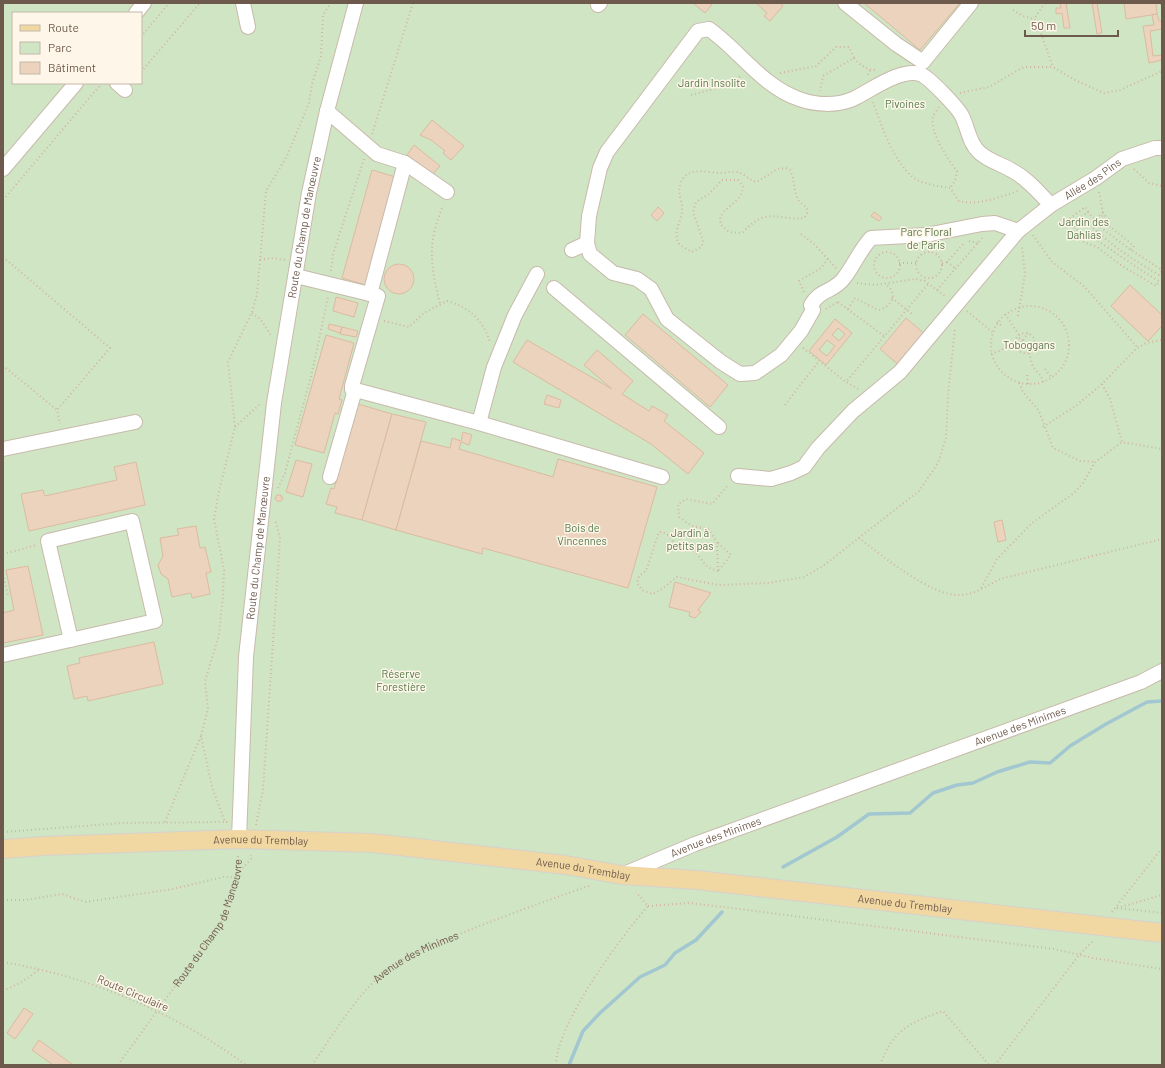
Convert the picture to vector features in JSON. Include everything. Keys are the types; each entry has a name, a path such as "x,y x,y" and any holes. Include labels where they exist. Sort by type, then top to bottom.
{"main road":[{"name":"Avenue du Tremblay","path":"3,849 244,834 374,842 566,865 622,875 697,880 1162,932"}],"street":[{"path":"137,12 144,3"},
{"path":"243,3 248,27"},
{"name":"Route du Champ de Manœuvre","path":"244,834 248,641 274,403 309,193 327,111 356,3"},
{"path":"845,3 896,44 923,62 971,3"},
{"path":"1018,231 995,224 982,224 926,235 871,238 845,278 838,285 816,296 811,305 813,310 794,340 781,356 755,374 740,374 721,362 667,319 651,289 637,279 613,273 590,254 587,243 589,216 600,168 607,152 698,31 709,29 756,72 798,99 819,104 835,103 852,99 897,76 919,74 932,82 962,114 971,140 978,152 992,162 1013,171 1032,186 1051,205"},
{"path":"3,168 75,84"},
{"path":"327,111 377,154 405,163 447,192"},
{"name":"Allée des Pins","path":"738,476 770,479 804,467 818,448 869,396 900,372 1018,231 1051,205 1096,178 1122,160 1155,148 1162,148"},
{"path":"370,294 405,163"},
{"path":"572,250 587,243"},
{"path":"297,270 330,284 378,296 352,389 479,423 662,477"},
{"path":"479,423 494,367 515,315 537,274"},
{"path":"554,288 719,427"},
{"path":"330,477 355,390"},
{"path":"3,449 135,422"},
{"path":"3,655 71,640 155,621 132,521 48,541 71,640"},
{"name":"Avenue des Minimes","path":"622,875 695,844 1141,682 1162,671"}],"path":[{"path":"142,36 169,3"},
{"path":"142,71 200,3"},
{"path":"165,822 201,736 208,708 205,681 219,635 224,596 224,570 214,519 219,491 235,427 228,362 252,312 257,294 266,192 287,156 309,103 312,84 321,56 323,15 331,3"},
{"path":"1034,20 1045,3"},
{"path":"1013,10 1037,22 1053,68"},
{"path":"691,95 729,85 756,72 798,71 816,66 836,47 849,47 854,58 861,66 870,70 885,69 897,76"},
{"path":"819,104 823,76 854,58"},
{"path":"950,188 955,181 957,170 939,143 932,126 933,117 945,97 989,86 1024,67 1053,68 1104,93 1120,90 1162,71"},
{"path":"3,200 101,84"},
{"path":"869,91 884,130 897,157 915,178 929,184 950,188 959,201 967,203 998,198 1032,186"},
{"path":"1122,160 1149,183 1162,186"},
{"path":"786,168 790,170 796,196 807,208 807,213 804,218 795,219 767,215 755,221 742,233 729,232 721,226 720,217 726,210 737,202 742,193 743,186 738,180 727,178 719,182 709,194 696,202 694,206 695,222 703,240 702,246 692,252 683,248 677,242 676,233 683,209 680,184 684,178 694,171 738,172 757,182 777,169 786,168"},
{"path":"1096,178 1103,213 1100,227 1131,250 1162,270 1156,280"},
{"path":"440,303 435,285 432,245 436,226 447,192"},
{"path":"1088,212 1072,224 1078,233 1097,240 1129,264 1159,281 1156,286 1122,266 1097,247 1074,238 1064,223 1085,207 1094,219"},
{"path":"1103,213 1089,223 1098,233 1130,258 1159,275"},
{"path":"1103,213 1108,219 1108,225 1134,246 1131,250"},
{"path":"1029,222 1034,238 1052,262 1085,287 1138,348"},
{"path":"937,290 995,224"},
{"path":"1018,231 1024,254 1025,274 1018,316"},
{"path":"801,234 814,244 845,278 862,284 875,285 916,279 929,283 992,332"},
{"path":"942,264 947,262 963,243 970,241 978,243"},
{"path":"929,252 940,258 942,264 941,270 937,275 926,277 920,274 916,263 918,257 923,253 929,252"},
{"path":"892,253 900,263 896,274 891,277 885,278 875,271 874,265 880,254 892,253"},
{"path":"3,257 110,348 57,410"},
{"path":"260,260 271,258 289,260 297,270"},
{"path":"811,305 799,281 821,268 828,260"},
{"path":"947,262 955,268"},
{"path":"900,263 916,263"},
{"path":"891,277 892,282"},
{"path":"846,382 929,283"},
{"path":"276,480 276,489 285,473 312,372 330,284"},
{"path":"848,309 855,298 878,310 888,307 892,298 891,290 884,284"},
{"path":"892,298 912,314"},
{"path":"371,318 409,327 424,313 440,303 447,301 460,305 479,318 490,341 494,367"},
{"path":"838,302 884,336"},
{"path":"1032,305 1045,308 1056,314 1064,325 1069,337 1069,350 1065,363 1052,378 1043,382 1028,384 1019,383 1007,377 998,368 991,354 990,344 992,332 997,322 1005,314 1019,306 1032,305"},
{"path":"252,312 261,320 274,341"},
{"path":"1005,314 1024,342"},
{"path":"997,322 1003,327"},
{"path":"718,571 708,568 697,554 690,550 676,546 671,537 663,532 659,532 646,571 639,576 637,583 642,590 652,594 660,591 677,577 718,585 768,583 804,577 823,566 919,491 938,463 946,438 948,395 955,326"},
{"path":"1015,343 1020,336 1028,333"},
{"path":"1017,349 1024,342 1028,333"},
{"path":"1028,333 1032,336 1036,345 1029,353"},
{"path":"794,340 846,382 869,396"},
{"path":"1044,427 1077,405 1102,384 1138,348 1146,343 1162,340"},
{"path":"991,354 1002,350 1008,343 1015,343"},
{"path":"1015,343 1019,352"},
{"path":"1016,354 1019,352 1029,353"},
{"path":"1029,353 1033,367 1041,376 1043,382"},
{"path":"785,404 819,361"},
{"path":"6,368 57,410 63,437"},
{"path":"1045,369 1052,378"},
{"path":"1027,375 1028,384"},
{"path":"1019,383 1023,392 1039,411 1053,448 1080,461 1095,462"},
{"path":"1102,384 1110,400 1122,442"},
{"path":"235,427 265,400"},
{"path":"981,589 997,559 1032,522 1074,493 1083,483 1095,462 1122,442 1162,449"},
{"path":"718,571 731,555 717,542 708,529 692,526 679,517 678,504 686,499 712,504 738,476"},
{"path":"244,834 256,822 263,790 280,538 274,516"},
{"path":"859,538 916,580 940,591 960,595 981,589 1000,579 1162,539"},
{"path":"717,542 718,571"},
{"path":"3,554 49,543"},
{"path":"3,574 8,595"},
{"path":"201,736 212,787 225,822"},
{"path":"3,832 165,822 225,822 244,834 251,859 237,875 173,889 84,902 62,894 25,900 3,900"},
{"name":"Route du Champ de Manœuvre","path":"118,1065 156,1010 222,921 237,875 244,834"},
{"path":"1116,908 1162,848"},
{"path":"622,875 648,906"},
{"name":"Avenue des Minimes","path":"312,1065 360,998 379,976 401,960 413,953 488,923 596,883"},
{"path":"1116,908 1162,895"},
{"path":"556,1065 560,1044 570,1018 624,934 648,906 689,904 732,908 1054,949 1079,955 1162,969"},
{"path":"1116,908 1162,913"},
{"path":"995,1065 1079,955 1098,936 1101,926"},
{"name":"Route Circulaire","path":"3,962 40,968 106,988 156,1010 225,1050 246,1065"},
{"path":"3,991 22,982 40,968"},
{"path":"880,1065 890,1042 913,1022 943,1011 989,1065"}],"green space":[{"name":"Bois de Vincennes","path":"3,3 1162,3 1162,1065 3,1065"}],"building":[{"path":"693,3 713,3 705,13"},
{"path":"756,3 780,3 783,6 770,21 764,16 767,13"},
{"path":"864,3 960,3 920,50"},
{"path":"1060,3 1066,3 1070,28 1064,28 1062,13 1056,14 1056,8 1061,8"},
{"path":"1092,3 1097,3 1102,33 1097,34"},
{"path":"1124,3 1156,3 1157,14 1126,19"},
{"path":"1157,14 1159,21 1162,21 1162,29 1150,31 1153,56 1162,55 1162,60 1149,63 1143,26 1154,25 1152,15"},
{"path":"432,120 464,146 451,160 443,153 445,151 431,140 420,135"},
{"path":"414,145 440,166 432,175 407,155"},
{"path":"372,170 399,178 369,286 342,278"},
{"path":"658,207 664,213 657,221 651,215"},
{"path":"874,212 882,218 879,221 871,216"},
{"path":"399,264 410,268 414,279 410,290 399,294 388,290 384,279 388,268"},
{"path":"1130,285 1162,315 1162,326 1148,341 1111,306"},
{"path":"336,297 358,303 354,317 333,311"},
{"path":"643,314 728,385 710,407 625,335"},
{"path":"906,318 926,335 900,366 880,349"},
{"path":"835,319 852,333 826,365 809,351","holes":["838,328 845,334 839,341 832,335","827,340 835,346 827,356 819,350"]},
{"path":"329,324 342,327 340,333 328,329"},
{"path":"342,327 358,331 356,337 340,334"},
{"path":"326,335 354,343 339,399 342,400 338,414 335,413 324,453 295,445"},
{"path":"527,340 612,389 584,365 597,350 633,381 622,394 649,411 652,406 668,415 664,421 704,453 688,474 651,444 513,362"},
{"path":"547,395 561,400 559,408 544,404"},
{"path":"358,404 392,414 362,520 335,513 337,507 326,504 331,488 334,489"},
{"path":"392,414 426,422 396,530 362,520"},
{"path":"463,432 472,435 469,445 461,442 459,449 553,477 558,459 657,487 628,588 483,548 482,554 396,530 421,441 450,448 452,438 461,441"},
{"path":"296,460 312,464 303,497 286,492"},
{"path":"136,462 145,505 29,531 21,494 43,490 45,496 117,480 114,467"},
{"path":"277,495 281,495 283,498 281,501 277,501 275,498"},
{"path":"1002,520 1006,540 998,542 994,522"},
{"path":"196,526 200,548 205,547 211,572 206,573 210,594 192,598 191,593 172,597 168,579 161,574 158,565 163,556 160,538 179,535 177,529"},
{"path":"28,566 43,635 3,643 3,613 14,610 6,570"},
{"path":"675,582 711,593 698,610 701,612 695,618 689,616 690,612 669,607"},
{"path":"154,642 163,684 88,701 87,696 74,699 67,666 80,663 79,658"},
{"path":"24,1008 33,1014 15,1039 7,1033"},
{"path":"39,1040 73,1065 53,1065 32,1050"}],"waterway":[{"path":"783,867 837,837 869,814 910,813 933,793 957,785 973,783 997,772 1030,762 1050,763 1070,746 1106,724 1147,702 1162,701"},
{"path":"569,1065 583,1031 600,1013 640,977 665,965 675,953 696,940 722,912"}],"park label":[{"name":"Jardin Insolite","path":"712,83"},
{"name":"Pivoines","path":"905,104"},
{"name":"Jardin des Dahlias","path":"1084,228"},
{"name":"Parc Floral de Paris","path":"926,238"},
{"name":"Toboggans","path":"1029,345"},
{"name":"Jardin à petits pas","path":"690,539"},
{"name":"Réserve Forestière","path":"401,680"}]}
